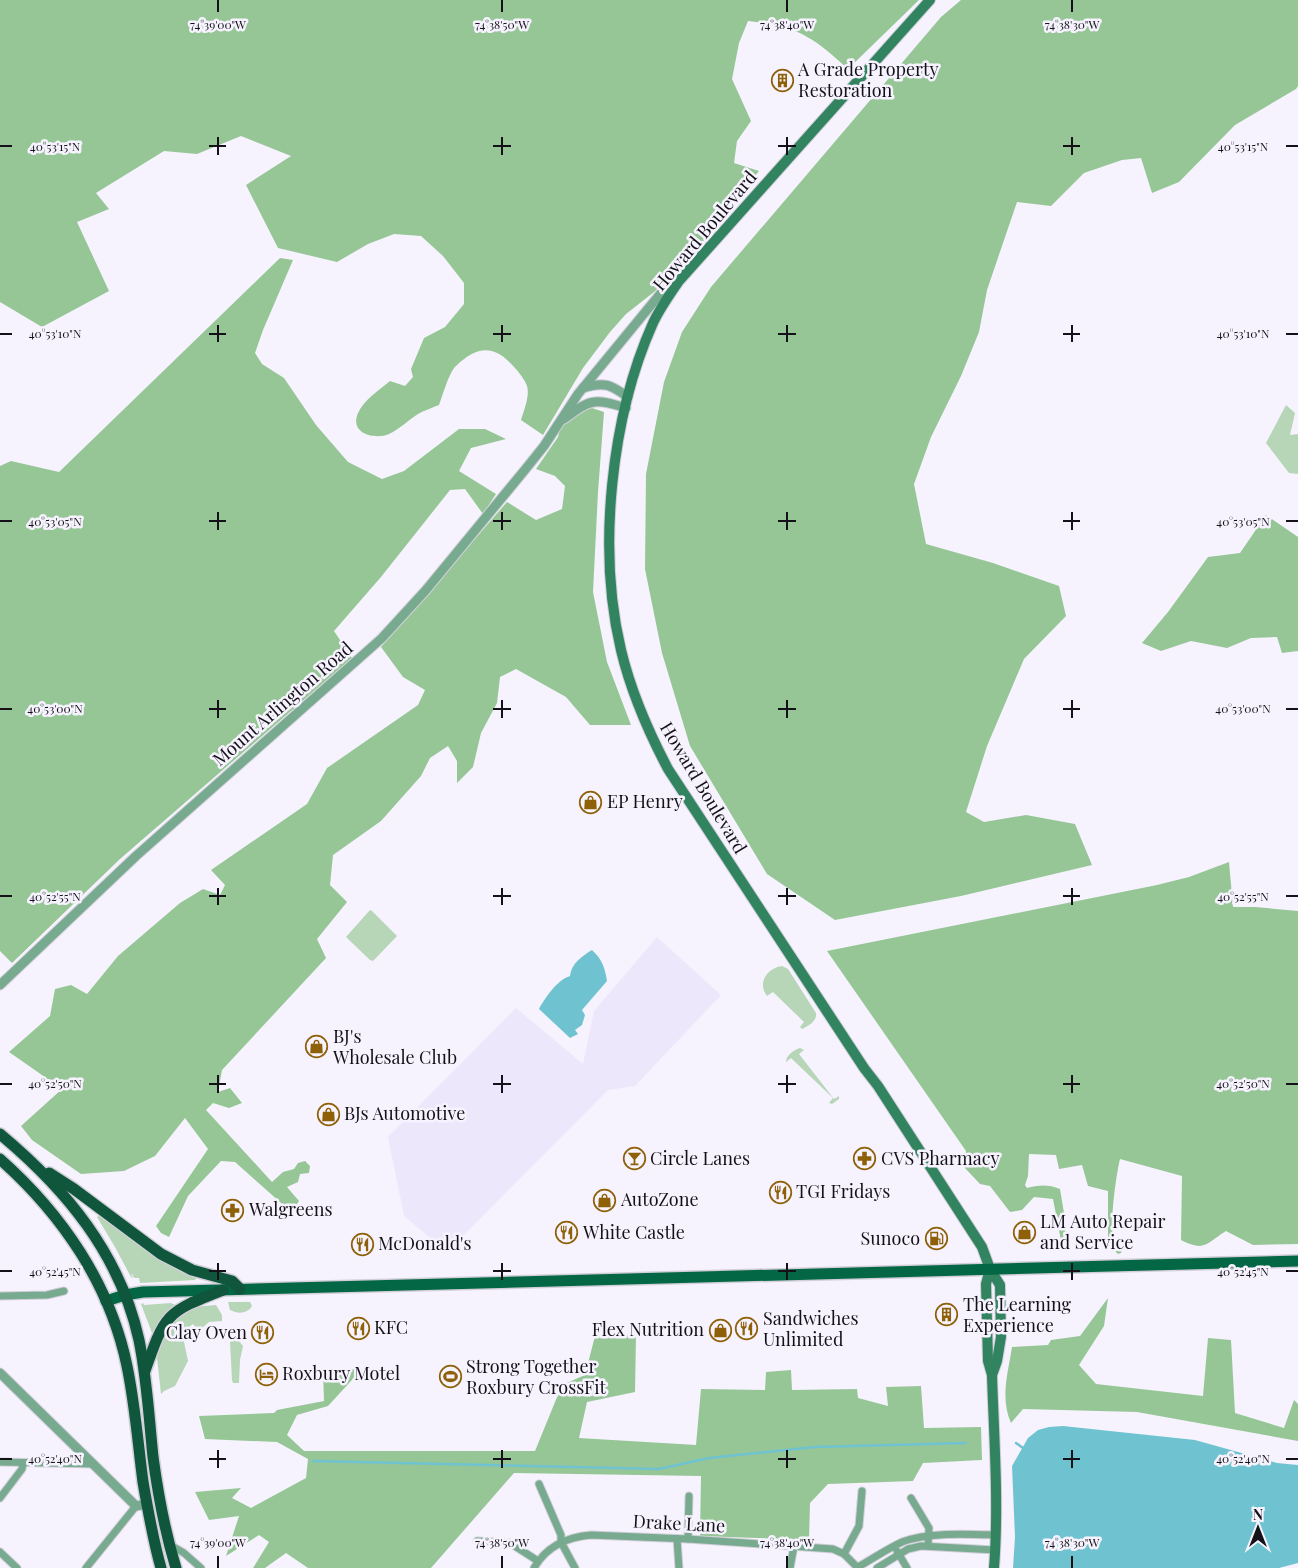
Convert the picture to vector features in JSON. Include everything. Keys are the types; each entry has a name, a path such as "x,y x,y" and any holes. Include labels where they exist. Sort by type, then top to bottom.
{"highway":[{"path":"0,1134 35,1164 82,1218 112,1266 125,1295 136,1331 144,1373 156,1474 176,1568"},
{"path":"0,1159 38,1195 57,1218 83,1255 106,1301 119,1335 128,1370 142,1505 161,1568"},
{"path":"35,1164 74,1189 161,1254 192,1270 232,1281 240,1289"},
{"path":"144,1373 158,1333 168,1318 186,1304 223,1290"}],"main road":[{"name":"Howard Boulevard","path":"930,0 679,281 654,321 637,363 627,402 615,465 610,530 611,578 621,650 643,720 668,769 982,1247 990,1269 1000,1284 1001,1337 997,1361 992,1375"},
{"path":"106,1301 143,1292 1298,1260"},
{"path":"990,1269 986,1284 988,1361 992,1375 996,1535 994,1568"}],"street":[{"name":"Mount Arlington Road","path":"0,985 150,844 382,638 426,590 528,466 584,388 647,310 662,293 679,281"},
{"path":"584,388 594,384 606,384 612,386 627,402"},
{"name":"Mount Arlington Road","path":"560,422 590,402 627,402"},
{"path":"0,1296 47,1295 64,1291"},
{"path":"0,1373 94,1464 142,1505 86,1568"},
{"path":"0,1462 94,1464"},
{"path":"0,1498 24,1464"},
{"path":"539,1484 562,1542 575,1568"},
{"path":"844,1554 859,1526 862,1491"},
{"path":"688,1539 690,1496"},
{"path":"911,1498 927,1524 928,1546"},
{"name":"Drake Lane","path":"534,1568 548,1550 562,1542 579,1536 590,1535 688,1539 833,1549 844,1554 858,1568 894,1546 929,1536 996,1535"},
{"path":"677,1539 679,1568"},
{"path":"477,1542 510,1543 538,1561"},
{"path":"170,1545 184,1553 201,1568"},
{"path":"790,1568 794,1546"},
{"path":"894,1546 907,1568"},
{"path":"877,1568 914,1548 928,1546 995,1550"},
{"path":"0,1552 18,1568"}],"shaded area":[{"path":"657,937 721,995 635,1086 608,1090 447,1252 404,1216 388,1137 516,1008 583,1064 594,1011"}],"green space":[{"path":"0,0 919,0 848,69 824,48 803,35 779,26 748,21 739,43 732,79 751,121 737,141 734,163 759,171 693,254 654,292 626,314 610,332 583,368 543,435 521,420 528,394 523,378 499,354 485,350 471,354 453,369 439,405 418,414 389,434 371,436 365,434 357,426 356,420 361,408 390,381 405,386 413,377 411,369 424,338 445,327 464,304 464,283 443,256 421,236 394,234 368,244 337,262 278,248 246,185 291,156 241,136 197,154 164,151 96,193 109,209 77,222 109,291 42,327 0,302"},
{"path":"961,0 1298,0 1298,86 1235,125 1179,182 1152,193 1141,158 1122,160 1084,173 1051,206 1017,202 987,290 979,332 961,376 931,437 914,484 926,544 993,563 1059,586 1066,616 1024,659 987,746 966,812 984,822 1026,815 1075,824 1092,865 961,896 835,920 767,874 690,746 662,653 645,569 646,474 664,382 682,332 711,287 941,17"},
{"path":"280,258 293,260 255,353 262,364 284,378 316,425 348,462 382,479 404,471 459,429 485,429 506,439 471,448 459,471 496,494 483,514 465,489 450,490 381,577 334,631 352,658 120,859 12,963 0,951 0,466 11,461 59,472"},
{"path":"1286,405 1295,413 1290,435 1298,434 1298,474 1289,473 1266,443"},
{"path":"589,407 604,412 593,592 607,662 631,725 590,725 566,697 516,669 500,677 497,703 481,733 473,767 457,783 457,761 448,746 430,758 421,776 381,821 333,855 330,885 347,902 317,939 326,958 222,1070 218,1092 230,1088 242,1103 229,1108 213,1103 206,1110 272,1182 283,1172 294,1169 298,1163 305,1161 310,1166 309,1173 300,1174 298,1182 287,1187 299,1201 295,1207 289,1210 235,1162 221,1161 188,1196 169,1237 161,1233 156,1226 208,1149 185,1118 155,1156 124,1171 81,1174 32,1140 21,1126 62,1089 9,1052 50,1016 55,989 71,985 87,994 118,956 180,903 203,889 220,895 225,885 211,870 307,804 327,768 418,705 425,690 403,677 381,647 507,502 536,520 562,509 565,486 555,476 536,469 558,437 561,425"},
{"path":"1266,515 1298,537 1298,651 1282,653 1277,637 1251,638 1227,648 1191,641 1161,651 1142,643 1168,612 1208,557 1240,553"},
{"path":"1229,862 1233,907 1298,911 1298,1244 1253,1245 1226,1231 1205,1245 1189,1244 1181,1240 1182,1176 1120,1159 1112,1224 1114,1240 1122,1250 1118,1254 1111,1247 1108,1240 1108,1191 1088,1186 1082,1165 1059,1169 1056,1155 1029,1154 1028,1176 1025,1185 1027,1188 1051,1186 1060,1189 1065,1219 1066,1246 1062,1246 1053,1199 1034,1197 1022,1210 1010,1212 990,1186 980,1184 964,1167 966,1151 827,951 1157,885 1189,877"},
{"path":"370,910 397,936 373,961 346,937"},
{"path":"782,966 788,969 816,1013 814,1021 802,1029 800,1027 804,1022 773,992 767,996 764,991 763,981 765,977 772,970"},
{"path":"800,1048 804,1050 799,1054 834,1099 839,1096 839,1099 832,1104 829,1103 833,1098 791,1058 786,1062 790,1054"},
{"path":"100,1215 155,1257 196,1278 195,1280 140,1283 139,1278 132,1276 134,1274 131,1275 133,1278 131,1277 97,1217"},
{"path":"1108,1298 1104,1326 1079,1365 1096,1384 1203,1396 1208,1338 1231,1340 1235,1413 1284,1428 1294,1400 1298,1404 1298,1441 1137,1412 1023,1409 1011,1423 1005,1395 1012,1347 1048,1345 1051,1340 1080,1336"},
{"path":"228,1302 250,1302 252,1306 245,1312 236,1312 230,1310"},
{"path":"143,1303 144,1305 171,1303 175,1305 152,1333 141,1304"},
{"path":"216,1305 222,1315 222,1321 209,1322 201,1329 197,1329 193,1324 189,1327 184,1342 188,1361 175,1386 161,1394 157,1358 159,1345 173,1319 193,1307"},
{"path":"636,1335 635,1392 587,1402 579,1438 696,1445 701,1389 765,1390 766,1372 791,1370 792,1390 857,1389 858,1398 888,1406 886,1387 921,1386 924,1428 981,1427 982,1460 923,1463 913,1481 828,1484 810,1503 809,1540 700,1536 701,1476 514,1473 431,1568 308,1568 286,1553 265,1568 253,1568 269,1542 259,1535 226,1556 239,1516 209,1520 195,1492 241,1488 232,1498 251,1508 306,1478 308,1459 277,1442 205,1439 199,1416 274,1413 277,1410 324,1401 323,1369 362,1369 328,1406 297,1415 287,1435 304,1451 535,1451 562,1385 585,1375 595,1336"},
{"path":"239,1341 243,1346 239,1383 233,1383 232,1380 230,1342"}],"water":[{"path":"592,950 602,964 607,981 582,1010 585,1015 582,1025 575,1030 578,1034 570,1038 539,1009 556,985 570,976 572,968 584,955"},
{"path":"1063,1426 1195,1440 1277,1463 1298,1465 1298,1563 1279,1568 1013,1568 1015,1537 1012,1466 1028,1438 1038,1430"}],"waterway":[{"path":"313,1461 659,1469 709,1458 815,1447 966,1443"},
{"path":"1016,1443 1023,1448"}],"place":[{"name":"A Grade Property Restoration","path":"782,80"},
{"name":"EP Henry","path":"591,802"},
{"name":"BJ's Wholesale Club","path":"317,1047"},
{"name":"BJs Automotive","path":"328,1114"},
{"name":"Circle Lanes","path":"634,1159"},
{"name":"CVS Pharmacy","path":"865,1159"},
{"name":"TGI Fridays","path":"780,1192"},
{"name":"AutoZone","path":"605,1200"},
{"name":"Walgreens","path":"233,1210"},
{"name":"LM Auto Repair and Service","path":"1024,1232"},
{"name":"White Castle","path":"567,1233"},
{"name":"Sunoco","path":"936,1239"},
{"name":"McDonald's","path":"362,1244"},
{"name":"The Learning Experience","path":"947,1315"},
{"name":"KFC","path":"358,1328"},
{"name":"Sandwiches Unlimited","path":"747,1329"},
{"name":"Flex Nutrition","path":"720,1330"},
{"name":"Clay Oven","path":"263,1333"},
{"name":"Roxbury Motel","path":"266,1374"},
{"name":"Strong Together Roxbury CrossFit","path":"450,1377"}]}
